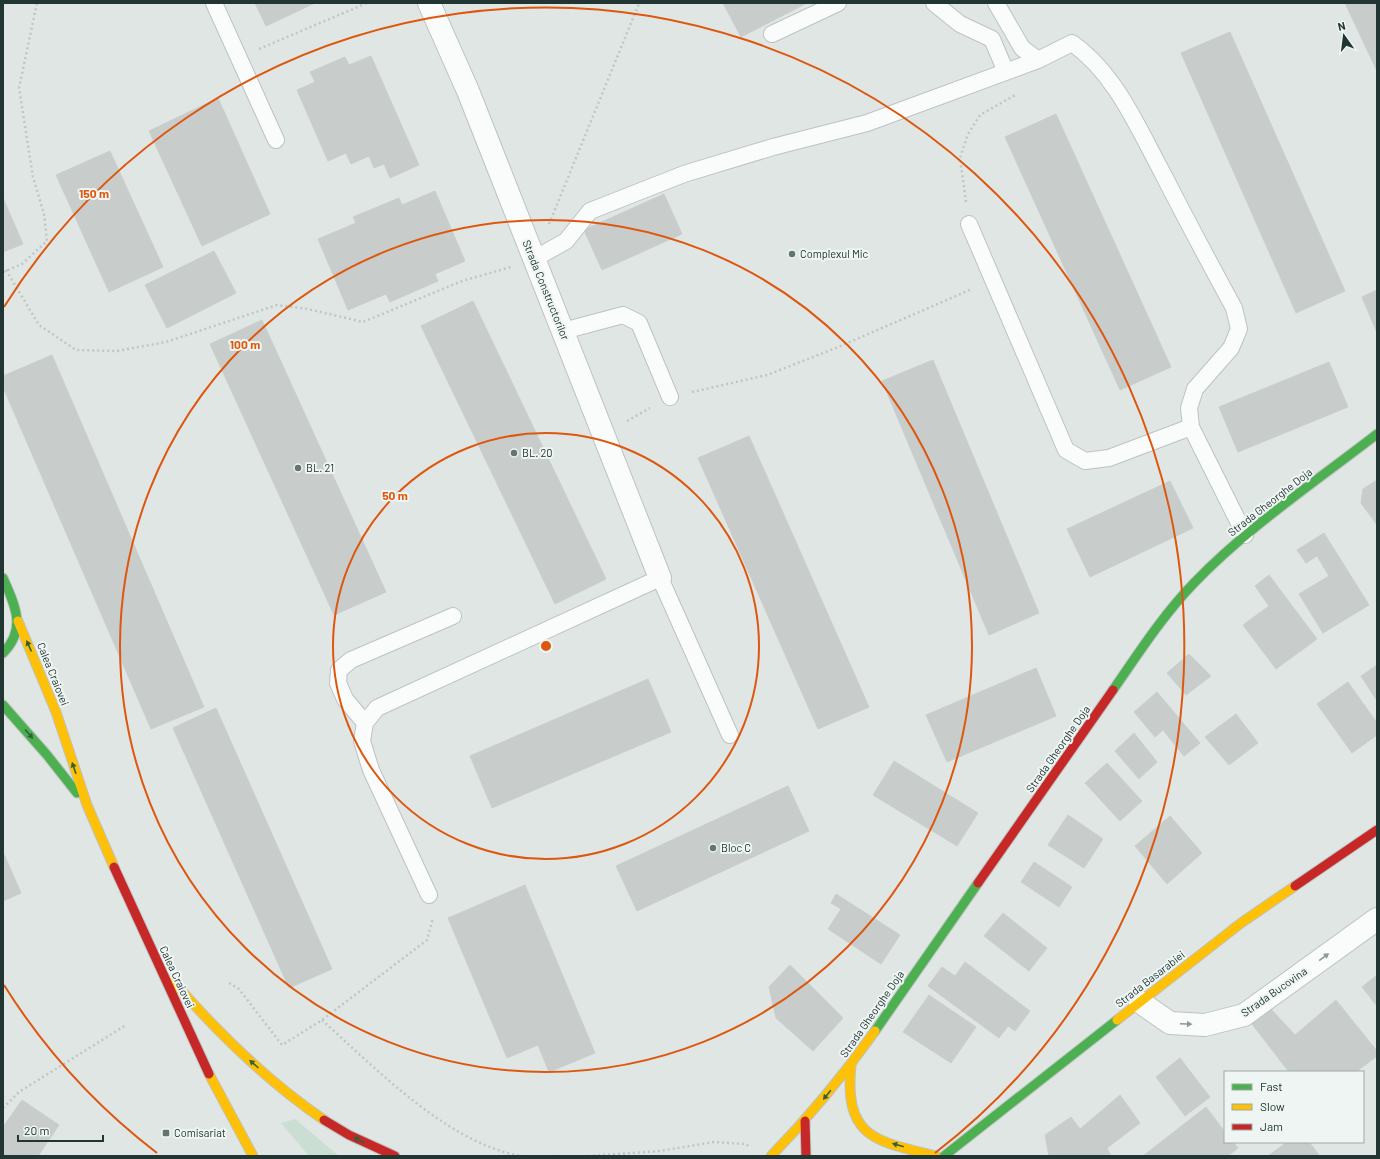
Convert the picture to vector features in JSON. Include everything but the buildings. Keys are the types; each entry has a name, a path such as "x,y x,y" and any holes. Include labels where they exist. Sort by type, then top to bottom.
{"main road":[{"name":"Strada Gheorghe Doja","path":"771,1156 805,1121 851,1065 1148,640 1193,584 1245,535 1377,434"},
{"path":"3,653 10,648 16,634 18,621 14,601 4,582"},
{"name":"Calea Craiovei","path":"18,621 56,712 87,805 154,957 210,1076 253,1156"},
{"name":"Calea Craiovei","path":"3,705 47,755 87,805"},
{"name":"Strada Basarabiei","path":"944,1156 1241,923 1377,830"},
{"path":"154,957 188,999 233,1044 289,1096 336,1128 395,1156"},
{"path":"851,1065 850,1100 857,1120 864,1130 879,1140 936,1156"},
{"path":"805,1121 806,1156"}],"street":[{"name":"Strada Constructorilor","path":"428,3 468,91 660,578"},
{"name":"Strada Bucovina","path":"1140,1002 1170,1024 1205,1025 1244,1015 1377,919"}],"lane":[{"path":"214,3 276,140"},
{"path":"772,34 838,3"},
{"path":"934,3 960,24 992,39 1006,72"},
{"path":"996,3 1022,48 1038,60"},
{"path":"534,260 566,241 590,211 684,174 773,147 867,123 1038,60 1072,43 1098,64 1130,114 1234,308 1239,329 1231,348 1195,389 1189,408 1192,427 1245,535"},
{"path":"969,224 1066,450 1085,461 1108,458 1192,427"},
{"path":"563,331 623,315 638,323 670,397"},
{"path":"429,895 372,770 362,741 365,723 377,708 660,578 730,735"},
{"path":"365,723 345,699 338,683 339,670 351,660 453,616"}],"path":[{"path":"37,3 19,88 33,177 44,214 47,241 22,264 5,271 39,325 76,350 117,351 166,342 277,305 308,309 363,322 462,282 534,260 640,3"},
{"path":"238,57 367,3"},
{"path":"969,224 960,158 968,134 980,115 1020,92"},
{"path":"604,434 670,397 767,375 836,348 994,280"},
{"path":"229,983 239,989 282,1045 322,1020 427,940 433,922 434,912 429,895"},
{"path":"322,1020 390,1082 424,1109 476,1141 517,1155 559,1156"},
{"path":"3,1108 19,1092 126,1025"},
{"path":"588,1156 660,1151 714,1142 746,1144 750,1148"}],"green space":[{"path":"295,1119 339,1156 309,1156 281,1123"}],"traffic: fast":[{"path":"1113,690 1151,635 1172,608 1215,562 1259,524 1377,434"},
{"path":"3,578 15,607 17,626 15,635 3,653"},
{"path":"3,705 47,755 77,793"},
{"path":"875,1031 978,883"},
{"path":"944,1156 1117,1020"}],"traffic: slow":[{"path":"18,621 56,712 87,805 114,867"},
{"path":"1117,1020 1241,923 1295,886"},
{"path":"173,981 226,1038 263,1073 324,1120"},
{"path":"771,1156 825,1096 875,1031"},
{"path":"851,1065 850,1089 853,1108 859,1122 868,1132 880,1140 896,1146 936,1156"},
{"path":"209,1074 253,1156"}],"traffic: jam":[{"path":"978,883 1113,690"},
{"path":"1295,886 1377,830"},
{"path":"114,867 209,1074"},
{"path":"324,1120 349,1135 395,1156"},
{"path":"805,1121 806,1156"}],"place":[{"name":"Complexul Mic","path":"792,254"},
{"name":"BL. 20","path":"514,453"},
{"name":"BL. 21","path":"298,468"},
{"name":"Bloc C","path":"713,848"},
{"name":"Comisariat","path":"166,1133"}]}
